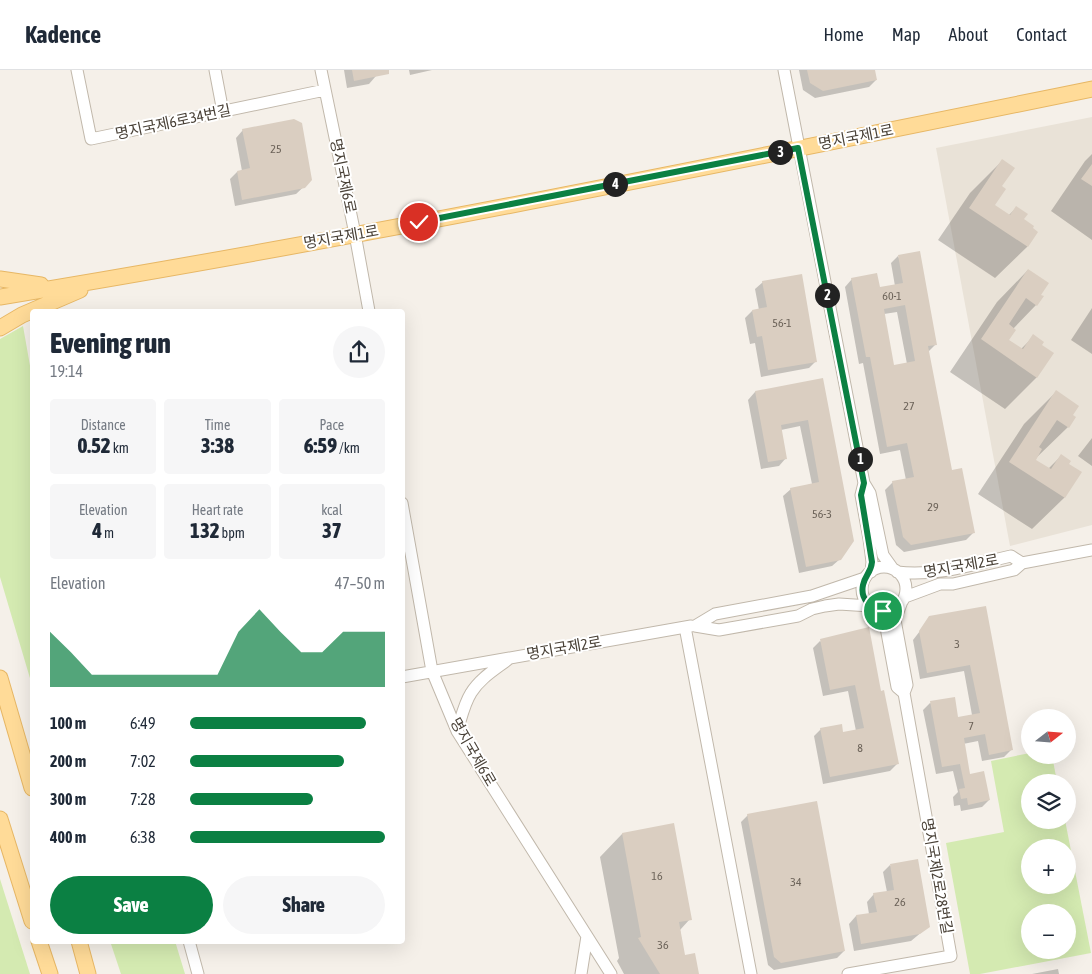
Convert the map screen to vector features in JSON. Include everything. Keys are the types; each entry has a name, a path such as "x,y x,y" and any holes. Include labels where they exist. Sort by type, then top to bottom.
{"main road":[{"name":"명지국제1로","path":"0,297 355,234 1092,89"},
{"path":"0,279 58,288"},
{"path":"36,309 105,279"},
{"path":"0,328 30,312"},
{"path":"0,678 30,781"},
{"path":"0,692 11,715"},
{"path":"0,819 30,915"},
{"path":"40,944 50,974"},
{"path":"79,944 88,974"}],"street":[{"name":"명지국제6로34번길","path":"77,70 90,139 325,90"},
{"path":"215,70 223,112"},
{"name":"명지국제6로","path":"321,70 369,309"},
{"path":"784,70 864,483 870,493 883,555 905,583 903,600 890,611 883,611 870,606 863,593 872,562 861,495 864,483"},
{"name":"명지국제6로","path":"405,520 432,671 457,731 611,974"},
{"name":"명지국제2로","path":"903,600 940,584 953,584 1014,570 1022,563 1092,550"},
{"name":"명지국제2로","path":"895,571 918,574 936,572 1011,556 1022,563"},
{"path":"868,575 884,567 895,571"},
{"name":"명지국제2로","path":"405,676 690,626 715,614 812,596 868,575"},
{"name":"명지국제2로28번길","path":"848,974 951,956 904,694 907,685 895,620 903,600"},
{"name":"명지국제2로","path":"690,626 719,630 798,616 825,606 839,604 870,606"},
{"name":"명지국제2로28번길","path":"883,611 897,687 904,694"},
{"path":"690,626 751,974"},
{"path":"457,731 467,701 474,688 512,657"},
{"path":"581,974 587,936"},
{"path":"190,944 198,974"}],"shaded area":[{"path":"1092,117 1092,525 1010,546 936,148"}],"green space":[{"path":"23,326 30,366 30,678 0,577 0,339"},
{"path":"1021,755 1021,764 1054,764 1056,774 1021,774 1021,829 1067,829 1069,839 1021,839 1021,894 1076,894 1076,876 1091,953 1076,956 1076,904 1021,904 1021,959 1059,959 980,974 970,974 946,843 1004,832 991,761"},
{"path":"0,879 30,974 0,974"},
{"path":"111,944 176,944 185,974 121,974"}],"building":[{"path":"352,70 389,70 389,74 354,81"},
{"path":"807,70 875,70 877,80 823,91 810,83"},
{"path":"294,119 302,123 312,180 305,188 242,200 237,171 250,168 242,129"},
{"path":"1002,159 1015,168 1002,186 1006,189 995,205 1010,215 1016,206 1028,214 1024,219 1034,226 1033,228 1038,232 1028,247 969,208"},
{"path":"1092,164 1092,186 1081,179"},
{"path":"920,251 937,345 928,346 952,470 962,468 975,533 911,545 903,537 892,481 914,477 907,443 887,447 870,357 866,357 851,278 877,273 880,287 903,283 898,255","holes":["905,305 915,361 894,365 884,309"]},
{"path":"1028,269 1049,283 1041,295 1044,296 1037,306 1026,298 1009,324 1016,330 1009,340 1023,349 1033,334 1044,342 1042,345 1054,353 1037,378 981,339"},
{"path":"802,274 817,362 768,370 762,336 757,337 752,310 767,307 762,281"},
{"path":"823,378 854,541 841,560 806,567 790,488 819,482 808,420 781,425 787,459 768,462 755,391"},
{"path":"1056,390 1079,406 1073,415 1076,417 1069,428 1057,420 1039,447 1042,449 1036,460 1051,469 1061,454 1071,461 1069,464 1082,472 1065,498 1009,462"},
{"path":"986,606 1013,750 989,755 985,734 964,738 970,774 984,771 990,800 968,805 967,798 961,799 959,789 965,788 960,764 942,767 930,701 955,697 958,717 980,713 970,665 927,673 919,631 929,616"},
{"path":"869,627 881,691 884,690 899,764 830,777 820,728 842,724 843,732 864,728 855,685 830,690 820,639"},
{"path":"817,801 845,951 781,963 774,957 747,814"},
{"path":"674,823 692,920 679,922 685,955 695,953 699,974 660,974 638,938 641,937 622,833"},
{"path":"918,859 930,927 920,934 861,944 856,915 877,912 873,893 894,890 890,864"}],"route":[{"path":"419,222 798,148 864,483 861,495 872,562 871,572 865,578 863,593 865,600 870,606 883,611"}]}
